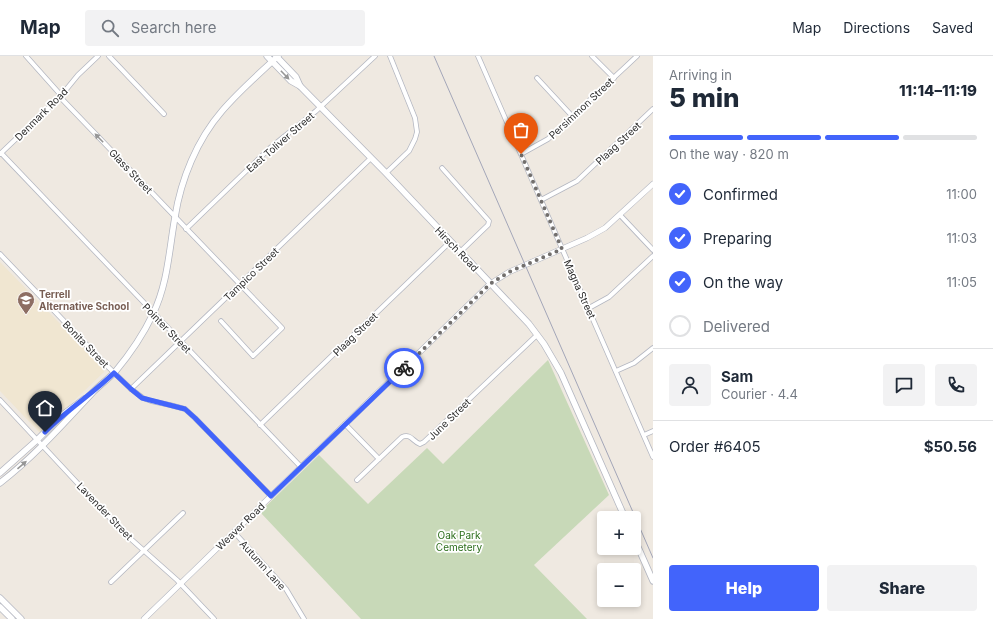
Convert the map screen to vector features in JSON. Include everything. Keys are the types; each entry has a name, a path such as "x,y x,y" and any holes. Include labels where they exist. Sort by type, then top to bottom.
{"main road":[{"name":"Hirsch Road","path":"267,56 276,58 296,77 300,86 320,108 386,173 529,324 544,344 565,379 622,511"},
{"path":"0,473 61,416 94,391 114,373 137,344 154,313 163,287 180,189 193,156 222,110 276,58"},
{"path":"0,483 43,446 67,422 94,391"},
{"path":"641,554 653,581"},
{"path":"0,598 21,619"},
{"path":"0,607 12,619"}],"street":[{"name":"Glass Street","path":"26,56 59,93 60,97 282,328 254,356 221,321"},
{"name":"Denmark Road","path":"1,153 60,97 78,75 98,56"},
{"path":"109,56 164,114"},
{"name":"East Toliver Street","path":"186,229 270,148 320,108 375,56"},
{"path":"386,173 409,152 417,132 415,118 390,56"},
{"path":"592,56 614,78"},
{"name":"Persimmon Street","path":"521,154 548,139 637,56"},
{"name":"Magna Street","path":"480,57 653,457"},
{"path":"537,78 573,117"},
{"name":"Plaag Street","path":"541,200 577,181 653,109"},
{"name":"Pointer Street","path":"1,153 260,426 301,467"},
{"name":"Tampico Street","path":"131,389 371,158"},
{"path":"442,168 489,221 488,225 460,252"},
{"name":"Weaver Road","path":"144,619 490,284 509,272 601,231 653,184"},
{"path":"620,215 653,250"},
{"name":"Plaag Street","path":"260,426 450,242"},
{"name":"Bonita Street","path":"0,254 131,389 142,398 185,409 271,496"},
{"path":"589,308 615,292 653,256"},
{"name":"June Street","path":"357,480 405,436 410,437 420,444 424,442 537,335"},
{"path":"616,371 634,363 653,348"},
{"name":"Lavender Street","path":"0,400 121,529 181,584 214,619"},
{"path":"345,424 379,459"},
{"path":"644,435 653,431"},
{"path":"111,582 183,513"},
{"name":"Autumn Lane","path":"234,532 286,589 304,619"}],"shaded area":[{"name":"Terrell Alternative School","path":"0,262 103,368 104,372 40,433 0,391"}],"green space":[{"name":"Oak Park Cemetery","path":"548,360 609,495 534,565 587,619 361,619 260,512 319,455 368,504 427,448 443,464"}],"railway":[{"path":"434,56 653,558"}],"way so far":[{"path":"404,368 490,284 509,272 562,249 521,154"}],"place":[{"name":"Terrell Alternative School","path":"26,315"}],"route":[{"path":"45,432 61,416 94,391 114,373 142,398 185,409 271,496 404,368"}]}
